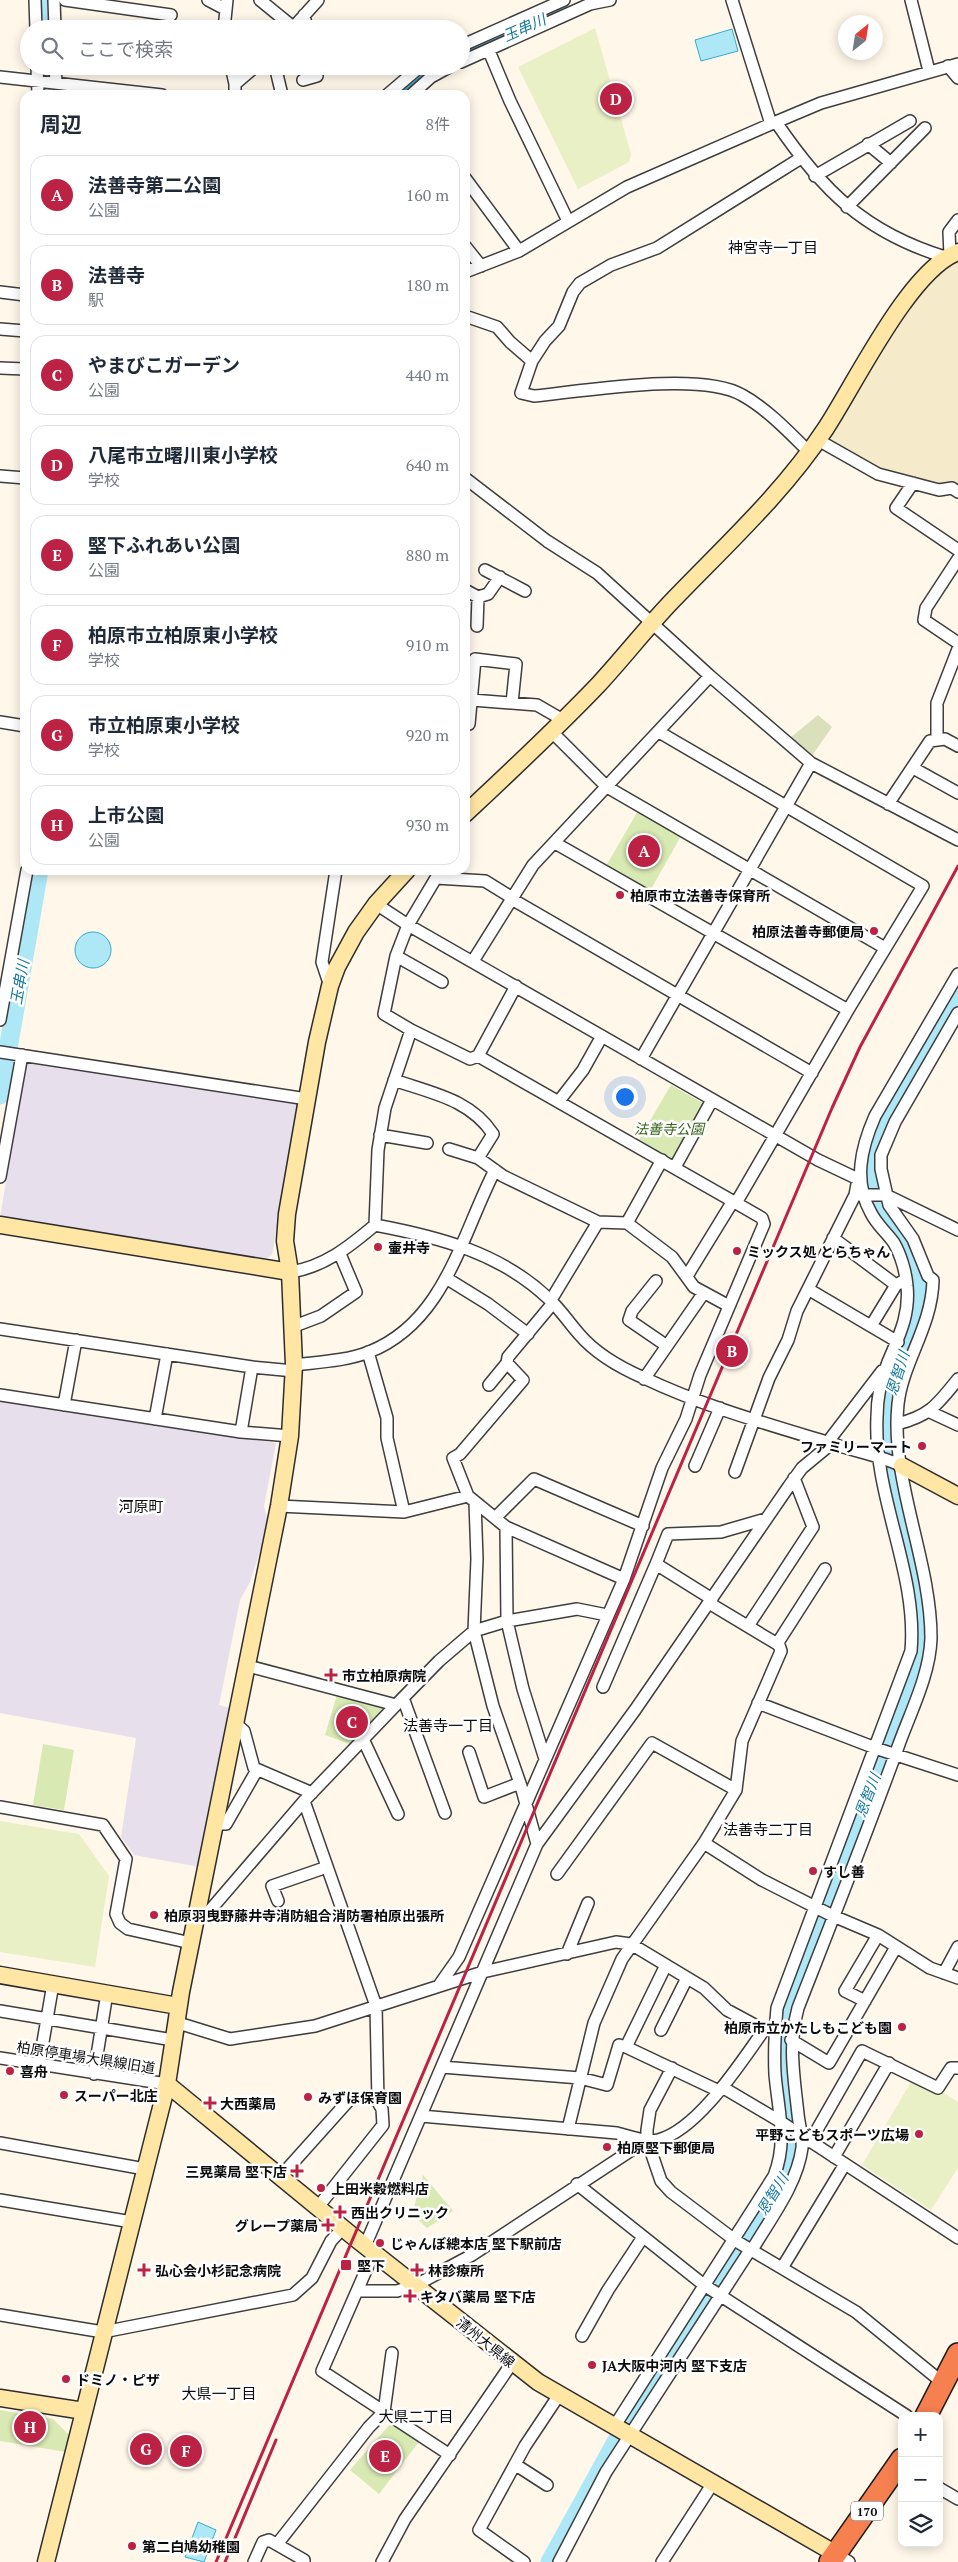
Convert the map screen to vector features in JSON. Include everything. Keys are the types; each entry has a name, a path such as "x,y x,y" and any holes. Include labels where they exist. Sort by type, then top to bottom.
{"highway":[{"path":"928,2412 958,2354"},
{"name":"170","path":"838,2559 898,2467"}],"street":[{"path":"35,0 36,20"},
{"path":"54,0 55,20"},
{"path":"65,0 171,15"},
{"path":"208,0 226,5 225,20"},
{"path":"260,0 283,20"},
{"path":"470,42 564,0"},
{"path":"470,58 590,4 610,0"},
{"path":"732,0 774,123 815,176 859,217 926,251 951,255"},
{"path":"911,0 930,71"},
{"path":"299,20 313,2"},
{"path":"304,15 305,20"},
{"path":"489,50 510,101 568,221"},
{"path":"470,270 519,251 627,187 821,103 953,65 958,78"},
{"path":"37,75 38,90"},
{"path":"56,75 56,82"},
{"path":"232,75 235,90"},
{"path":"235,90 248,75"},
{"path":"277,75 281,90"},
{"path":"302,80 317,75"},
{"path":"393,90 410,75"},
{"path":"417,90 435,75"},
{"path":"0,77 121,90"},
{"path":"815,176 910,120"},
{"path":"847,207 925,128"},
{"path":"868,144 891,163"},
{"path":"800,158 656,248 610,265 580,283 573,292 559,326 545,341 532,361 521,393 534,396 690,382 742,394 788,431 814,446 878,474 939,490 952,488 958,492"},
{"path":"470,185 519,251"},
{"path":"951,255 949,232 958,220"},
{"path":"470,253 480,266"},
{"path":"470,809 558,726 599,684 652,622 776,493 814,446 909,296 951,255"},
{"path":"0,292 20,294"},
{"path":"470,318 497,327 510,342 532,361"},
{"path":"0,329 20,331"},
{"path":"0,368 20,369"},
{"path":"0,476 20,478"},
{"path":"470,482 547,541 597,573 710,676 811,763 958,840"},
{"path":"912,483 896,508 958,550"},
{"path":"957,565 926,608 924,620 958,643"},
{"path":"486,570 525,591"},
{"path":"470,593 478,597 488,594 500,578"},
{"path":"477,626 478,597"},
{"path":"937,740 937,703 958,649"},
{"path":"470,716 475,659 516,664 512,703"},
{"path":"473,962 533,865 710,676"},
{"path":"472,700 537,705 558,726 607,787 885,948"},
{"path":"0,722 20,725"},
{"path":"659,732 923,886 775,1136 687,1276"},
{"path":"888,804 930,741 945,739 958,746"},
{"path":"641,1059 712,932 811,763"},
{"path":"913,768 958,792"},
{"path":"554,843 848,1010"},
{"path":"0,1020 26,875"},
{"path":"330,986 322,962 335,875"},
{"path":"46,2562 167,2084 177,2014 279,1506 290,1436 294,1368 290,1272 285,1241 287,1214 307,1099 330,986 337,967 356,932 376,904 402,875"},
{"path":"516,986 478,1056 470,1059 411,1030 384,1014 396,956 408,925 436,878 485,881 676,995 812,1073"},
{"path":"376,904 408,925 775,1136 859,1175"},
{"path":"396,956 442,982"},
{"path":"450,2455 322,2371 357,2291 370,2249 421,2116 537,1844 635,1710 794,1478 829,1443 861,1402 888,1363 898,1342 908,1311 907,1278 894,1244 871,1213 862,1194 859,1175 866,1138 875,1116 958,974"},
{"path":"622,2431 720,2296 794,2179 803,2136 792,2040 798,2008 922,1680 931,1641 928,1599 900,1466 897,1424 902,1387 926,1326 928,1305 933,1299 933,1280 928,1276 913,1239 890,1205 886,1195 881,1155 895,1122 958,1013"},
{"path":"375,1225 374,1200 380,1135 385,1108 411,1030"},
{"path":"559,1101 583,1070 602,1036"},
{"path":"1,1052 307,1099"},
{"path":"0,1177 20,1055"},
{"path":"440,1984 459,1957 624,1579 662,1468 686,1419 692,1399 729,1306 764,1224 762,1218 735,1202 478,1056"},
{"path":"394,1080 456,1101 476,1112 493,1134 478,1158"},
{"path":"674,1167 712,1100"},
{"path":"380,1135 427,1143"},
{"path":"449,1148 478,1158 495,1170 598,1222 627,1223 672,1258 694,1287 703,1294 729,1306"},
{"path":"627,1223 662,1160"},
{"path":"0,1329 252,1367 294,1368 368,1352 398,1336 421,1317 446,1278 462,1247 475,1212 495,1170"},
{"path":"862,1194 886,1195 958,1230"},
{"path":"735,1472 754,1419 808,1289 833,1238 862,1194"},
{"path":"489,1385 507,1363 511,1352 528,1334 552,1302 598,1222"},
{"path":"0,1225 290,1272 303,1270 340,1254 375,1225"},
{"path":"375,1225 426,1235 462,1247 514,1272 552,1302 580,1336 624,1368 644,1379 692,1399 900,1466 958,1496"},
{"path":"833,1238 896,1285"},
{"path":"292,1327 321,1316 356,1292 340,1254"},
{"path":"446,1278 488,1304 528,1334"},
{"path":"871,1326 896,1285 907,1278"},
{"path":"656,1282 632,1311 629,1320 667,1346"},
{"path":"808,1289 898,1342"},
{"path":"644,1379 703,1294"},
{"path":"64,1405 76,1340"},
{"path":"368,1352 387,1418 388,1446 404,1512"},
{"path":"155,1419 167,1354"},
{"path":"507,1363 523,1380 460,1454 453,1458 471,1499 478,1560 474,1631 493,1706 520,1783 537,1844"},
{"path":"559,2562 606,2472 622,2431 705,2286 774,2176 783,2148 783,2124 775,2074 777,2008 818,1908 906,1667 912,1633 908,1595 881,1459 877,1402 888,1363"},
{"path":"241,1432 252,1367"},
{"path":"897,1424 930,1412 958,1379"},
{"path":"0,1395 241,1432 290,1436"},
{"path":"695,1466 720,1408"},
{"path":"930,1412 958,1425"},
{"path":"748,1626 813,1527 794,1478"},
{"path":"495,1518 534,1480 643,1526"},
{"path":"279,1506 404,1512 471,1499 506,1527 624,1579"},
{"path":"603,1687 668,1534 721,1532 766,1519"},
{"path":"506,1527 507,1621 523,1689 545,1759"},
{"path":"568,2129 594,2023 622,1959 704,1843 736,1790 742,1741 781,1651 777,1644 656,1564"},
{"path":"777,1644 825,1569"},
{"path":"196,1919 206,1915 308,1797 363,1739 439,1661 474,1631 507,1621 577,1609 607,1615"},
{"path":"248,1666 399,1702"},
{"path":"399,1702 445,1813"},
{"path":"758,1704 876,1749 958,1775"},
{"path":"236,1724 244,1731 254,1768 308,1797 327,1867 376,2006 378,2102 382,2109 383,2125 318,2207"},
{"path":"363,1739 398,1814"},
{"path":"557,1874 652,1743 736,1790"},
{"path":"468,1752 484,1797 520,1783"},
{"path":"216,1824 226,1824 257,1770"},
{"path":"0,1807 103,1825 126,1859 116,1914 120,1924 128,1929 191,1943"},
{"path":"704,1843 762,1880 832,1916 878,1935 930,1968 958,1978"},
{"path":"278,1901 272,1886 327,1867"},
{"path":"567,1954 588,1904"},
{"path":"865,2001 845,1992 878,1935"},
{"path":"0,1974 107,1993 177,2014 230,2039 315,2026 440,1984 483,1972 616,1942 631,1944 704,1988 727,2010 764,2030"},
{"path":"792,2040 829,2062 896,1946"},
{"path":"944,1973 958,1947"},
{"path":"626,2047 666,1965"},
{"path":"661,2030 687,1978"},
{"path":"39,2065 53,1984"},
{"path":"94,2074 107,1993"},
{"path":"0,2011 173,2040"},
{"path":"421,2116 617,2133 647,2140 659,2140 691,2122 721,2089 764,2030 776,2021"},
{"path":"442,2067 580,2078 607,2085 619,2045 626,2047 721,2089 783,2124 958,2238"},
{"path":"803,2136 862,2051 938,2088 951,2068 958,2068"},
{"name":"柏原停車場大県線旧道","path":"0,2058 167,2084"},
{"path":"834,2157 889,2064"},
{"path":"672,2068 650,2110 647,2140 661,2180 670,2192 735,2240 856,2312 943,2383"},
{"name":"清州大県線","path":"167,2084 512,2363 559,2395 713,2483 838,2559"},
{"path":"281,2176 350,2099"},
{"path":"357,2291 397,2291 416,2285 472,2255 577,2184 647,2140"},
{"path":"0,2143 145,2168"},
{"path":"782,2268 845,2164"},
{"path":"577,2184 705,2286 901,2412"},
{"path":"0,2200 132,2222"},
{"path":"0,2315 104,2332 293,2295 312,2278 331,2241 343,2228"},
{"path":"582,2336 608,2290 644,2237"},
{"path":"278,2544 368,2427 384,2412 392,2353"},
{"path":"382,2562 405,2519 512,2363"},
{"path":"524,2562 480,2530 525,2446 559,2395"},
{"path":"0,2398 84,2411"},
{"path":"516,2465 547,2485"},
{"path":"662,2562 713,2483"},
{"path":"943,2490 958,2498"},
{"path":"254,2562 263,2542 269,2540 304,2560 304,2562"}],"shaded area":[{"path":"958,257 958,488 939,488 878,470 826,442 843,417 897,322 938,271"},
{"path":"32,1060 298,1101 272,1255 262,1261 3,1221 0,1217 26,1064"},
{"path":"0,1398 276,1443 264,1506 268,1522 265,1548 261,1548 250,1582 240,1600 219,1705 230,1708 200,1867 134,1855 121,1837 136,1738 0,1713"}],"green space":[{"path":"595,28 631,154 629,162 578,189 518,67"},
{"path":"818,715 832,727 811,757 790,738"},
{"path":"638,811 681,836 650,891 606,866"},
{"name":"法善寺公園","path":"671,1085 706,1105 674,1161 638,1141"},
{"path":"337,1695 389,1708 353,1745 325,1735"},
{"path":"43,1744 74,1750 64,1810 33,1805"},
{"path":"0,1821 79,1834 109,1876 95,1967 0,1952"},
{"name":"平野こどもスポーツ広場","path":"912,2080 934,2093 942,2092 958,2102 958,2168 931,2210 862,2165"},
{"path":"423,2175 453,2211 427,2228 412,2214"},
{"path":"0,2410 53,2419 69,2435 66,2452 0,2441"},
{"path":"391,2423 419,2442 379,2494 350,2470"}],"water":[{"path":"732,29 738,51 701,61 695,40"},
{"path":"93,932 105,938 111,950 105,962 93,968 81,962 75,950 81,938"},
{"path":"198,2522 216,2530 204,2562 185,2557"}],"waterway":[{"path":"45,0 46,20"},
{"name":"玉串川","path":"470,51 586,0"},
{"path":"47,75 48,90"},
{"name":"玉串川","path":"405,90 424,75"},
{"name":"玉串川","path":"0,1095 38,875"},
{"name":"恩智川","path":"550,2562 616,2442 788,2170 793,2144 782,2048 787,2009 912,1674 920,1632 918,1608 886,1425 888,1393 917,1315 919,1290 914,1264 902,1237 883,1215 873,1188 869,1168 884,1124 958,996"}],"railway":[{"path":"216,2562 832,1108 860,1047 958,866"},
{"path":"225,2562 276,2440"}],"place":[{"name":"八尾市立曙川東小学校","path":"616,99"},
{"name":"法善寺第二公園","path":"644,851"},
{"name":"柏原市立法善寺保育所","path":"620,895"},
{"name":"柏原法善寺郵便局","path":"874,931"},
{"name":"壷井寺","path":"378,1247"},
{"name":"ミックス処 とらちゃん","path":"737,1251"},
{"name":"法善寺","path":"732,1351"},
{"name":"ファミリーマート","path":"922,1446"},
{"name":"市立柏原病院","path":"331,1675"},
{"name":"やまびこガーデン","path":"352,1722"},
{"name":"すし善","path":"813,1871"},
{"name":"柏原羽曳野藤井寺消防組合消防署柏原出張所","path":"154,1915"},
{"name":"柏原市立かたしもこども園","path":"902,2027"},
{"name":"喜舟","path":"10,2071"},
{"name":"スーパー北庄","path":"64,2095"},
{"name":"みずほ保育園","path":"308,2097"},
{"name":"大西薬局","path":"210,2103"},
{"name":"平野こどもスポーツ広場","path":"919,2134"},
{"name":"柏原堅下郵便局","path":"607,2147"},
{"name":"三晃薬局 堅下店","path":"297,2171"},
{"name":"上田米穀燃料店","path":"321,2188"},
{"name":"西出クリニック","path":"340,2212"},
{"name":"グレープ薬局","path":"328,2225"},
{"name":"じゃんぼ總本店 堅下駅前店","path":"380,2243"},
{"name":"堅下","path":"346,2265"},
{"name":"弘心会小杉記念病院","path":"144,2270"},
{"name":"林診療所","path":"417,2270"},
{"name":"キタバ薬局 堅下店","path":"410,2296"},
{"name":"JA大阪中河内 堅下支店","path":"592,2365"},
{"name":"ドミノ・ピザ","path":"66,2379"},
{"name":"上市公園","path":"30,2427"},
{"name":"市立柏原東小学校","path":"146,2449"},
{"name":"柏原市立柏原東小学校","path":"186,2451"},
{"name":"堅下ふれあい公園","path":"385,2456"},
{"name":"第二白鳩幼稚園","path":"132,2546"}],"district":[{"name":"神宮寺一丁目","path":"773,247"},
{"name":"河原町","path":"141,1506"},
{"name":"法善寺一丁目","path":"448,1725"},
{"name":"法善寺二丁目","path":"768,1829"},
{"name":"大県一丁目","path":"219,2393"},
{"name":"大県二丁目","path":"416,2416"}]}
